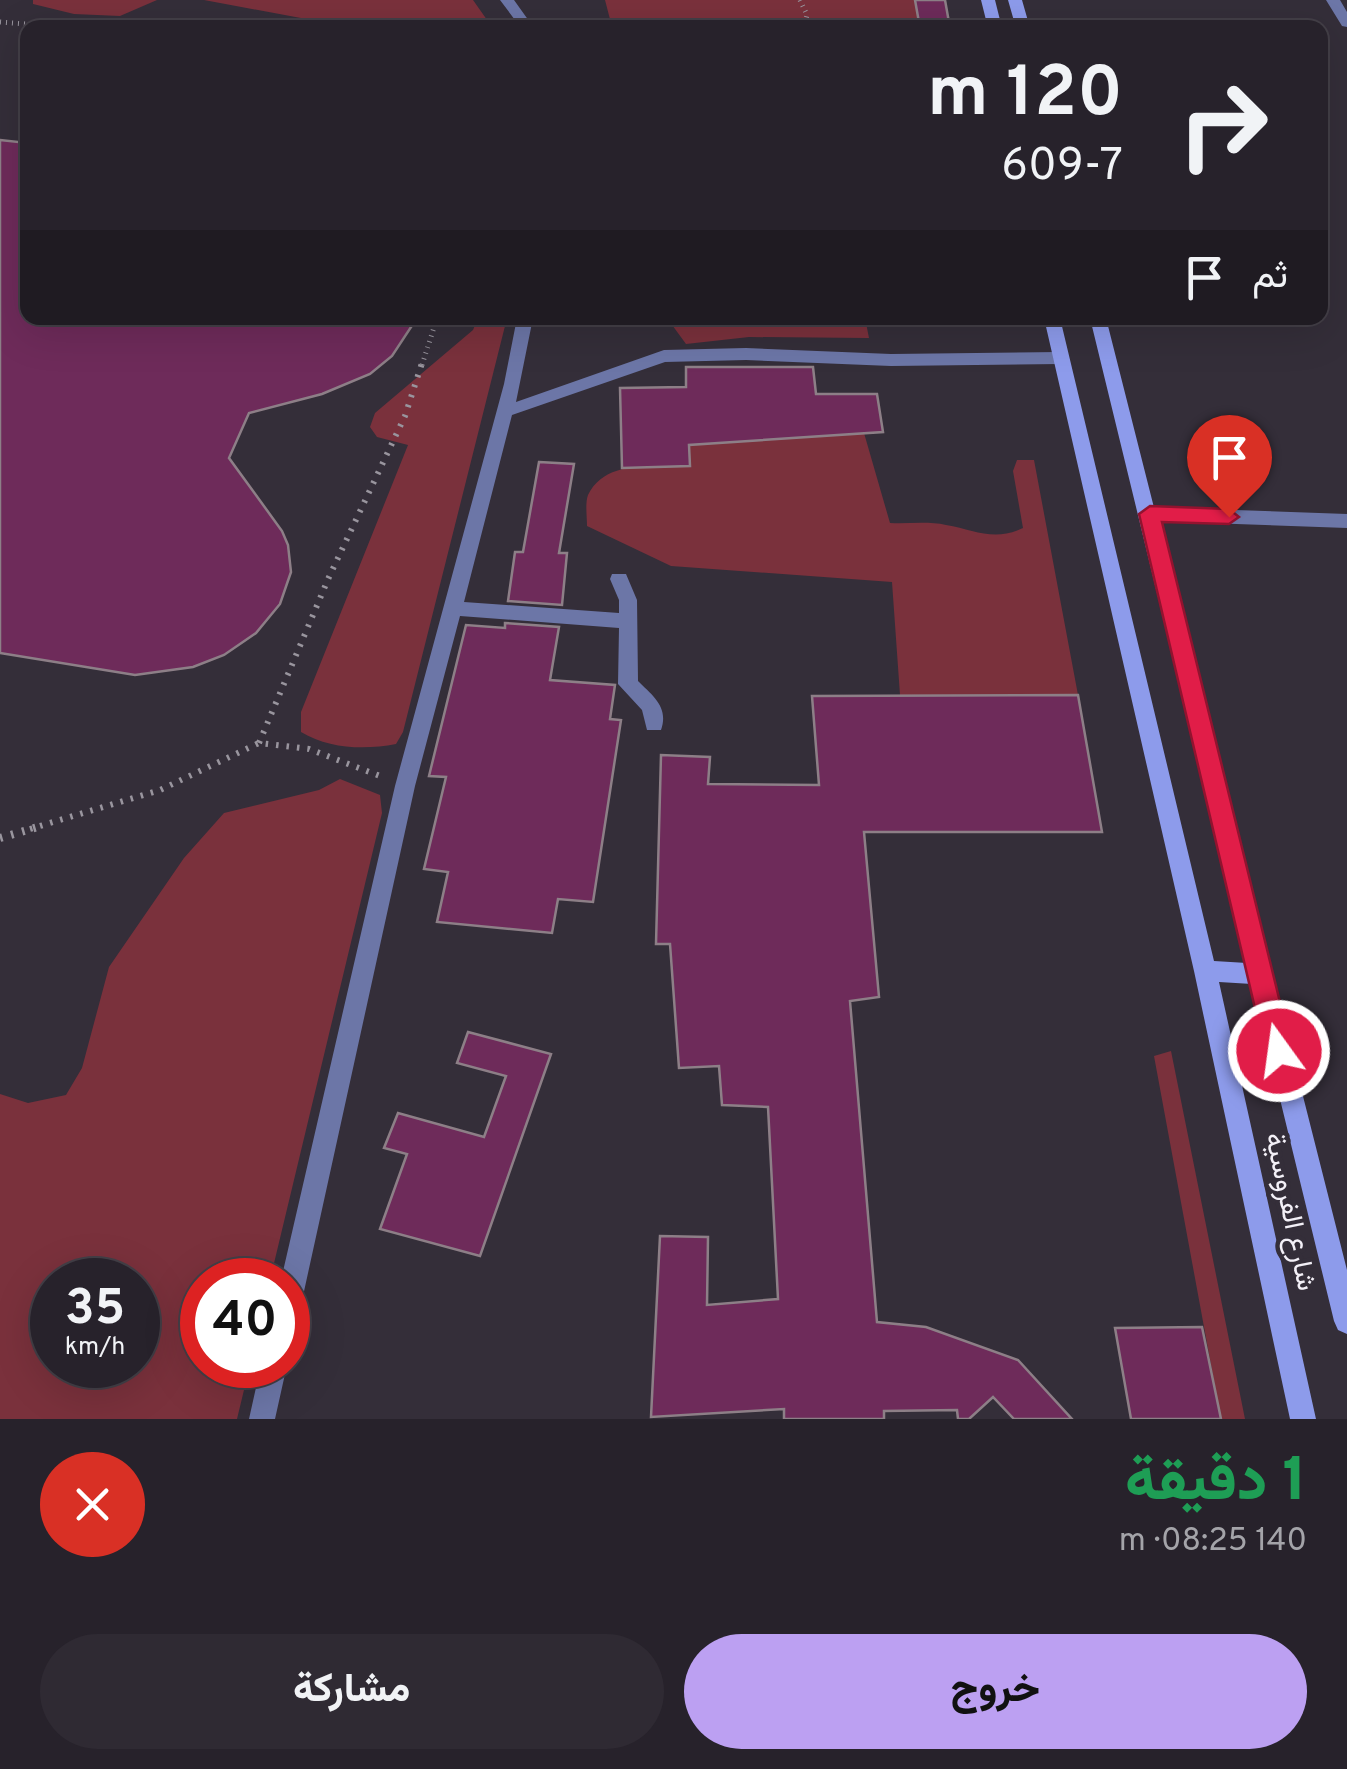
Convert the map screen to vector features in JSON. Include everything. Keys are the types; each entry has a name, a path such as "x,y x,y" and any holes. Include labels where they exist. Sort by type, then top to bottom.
{"street":[{"path":"1333,0 1347,23"},
{"path":"298,1258 405,786 523,325"},
{"name":"شارع الفروسية","path":"1053,325 1205,971 1303,1419"},
{"name":"شارع الفروسية","path":"1100,325 1150,514 1259,974 1347,1321"},
{"path":"504,412 664,356 1060,358"},
{"path":"1150,514 1347,521"},
{"path":"619,579 628,600 630,621 628,684 652,707 654,724"},
{"path":"451,608 630,621"},
{"path":"1205,971 1259,974"},
{"path":"262,1419 269,1388"}],"path":[{"path":"259,743 329,578 405,416 435,325"},
{"path":"0,838 160,790 259,743 308,749 405,786"}],"shaded area":[{"path":"33,0 157,0 120,16 74,14 33,4"},
{"path":"204,0 473,0 487,20 311,20"},
{"path":"605,0 945,0 949,20 610,20"},
{"path":"475,325 505,325 403,732 396,744 372,747 347,747 312,738 301,732 301,712 408,445 377,437 370,427 375,413"},
{"path":"672,325 866,325 869,338 749,337 686,344"},
{"path":"864,433 890,523 939,524 994,535 1023,528 1013,471 1017,460 1034,460 1078,695 900,695 892,582 671,566 587,526 587,498 596,483 633,467 690,466 689,445"},
{"path":"340,779 380,795 382,813 275,1258 180,1258 180,1388 244,1388 237,1419 0,1419 0,1094 28,1103 66,1095 82,1068 109,967 184,858 224,813 319,790"},
{"path":"1171,1051 1245,1419 1221,1419 1154,1056"}],"building":[{"path":"915,0 945,0 949,20 919,20"},
{"path":"0,140 20,142 20,325 412,325 392,356 370,374 322,394 249,413 229,458 282,531 291,572 280,604 256,633 224,655 193,667 135,675 0,653"},
{"path":"686,367 813,367 816,394 877,394 883,432 689,445 690,466 622,468 620,388 686,387"},
{"path":"539,462 574,464 559,553 567,553 562,605 508,601 515,552 523,552"},
{"path":"505,623 559,627 550,680 615,685 610,719 621,720 593,902 558,899 552,933 437,922 448,872 424,869 446,777 429,776 466,625 505,628"},
{"path":"1078,695 1102,832 864,832 879,997 850,1001 877,1322 926,1327 1018,1360 1072,1419 1014,1419 993,1397 969,1419 958,1419 957,1410 884,1411 884,1419 784,1419 784,1409 651,1417 660,1236 708,1237 707,1305 778,1299 768,1107 722,1105 719,1066 679,1068 670,944 656,944 661,755 710,757 708,784 819,785 812,696"},
{"path":"468,1032 551,1054 480,1256 380,1229 407,1154 384,1148 398,1113 484,1137 506,1076 457,1063"},
{"path":"1202,1327 1221,1419 1131,1419 1115,1328"}],"route":[{"path":"1229,517 1150,514 1279,1051"}]}
